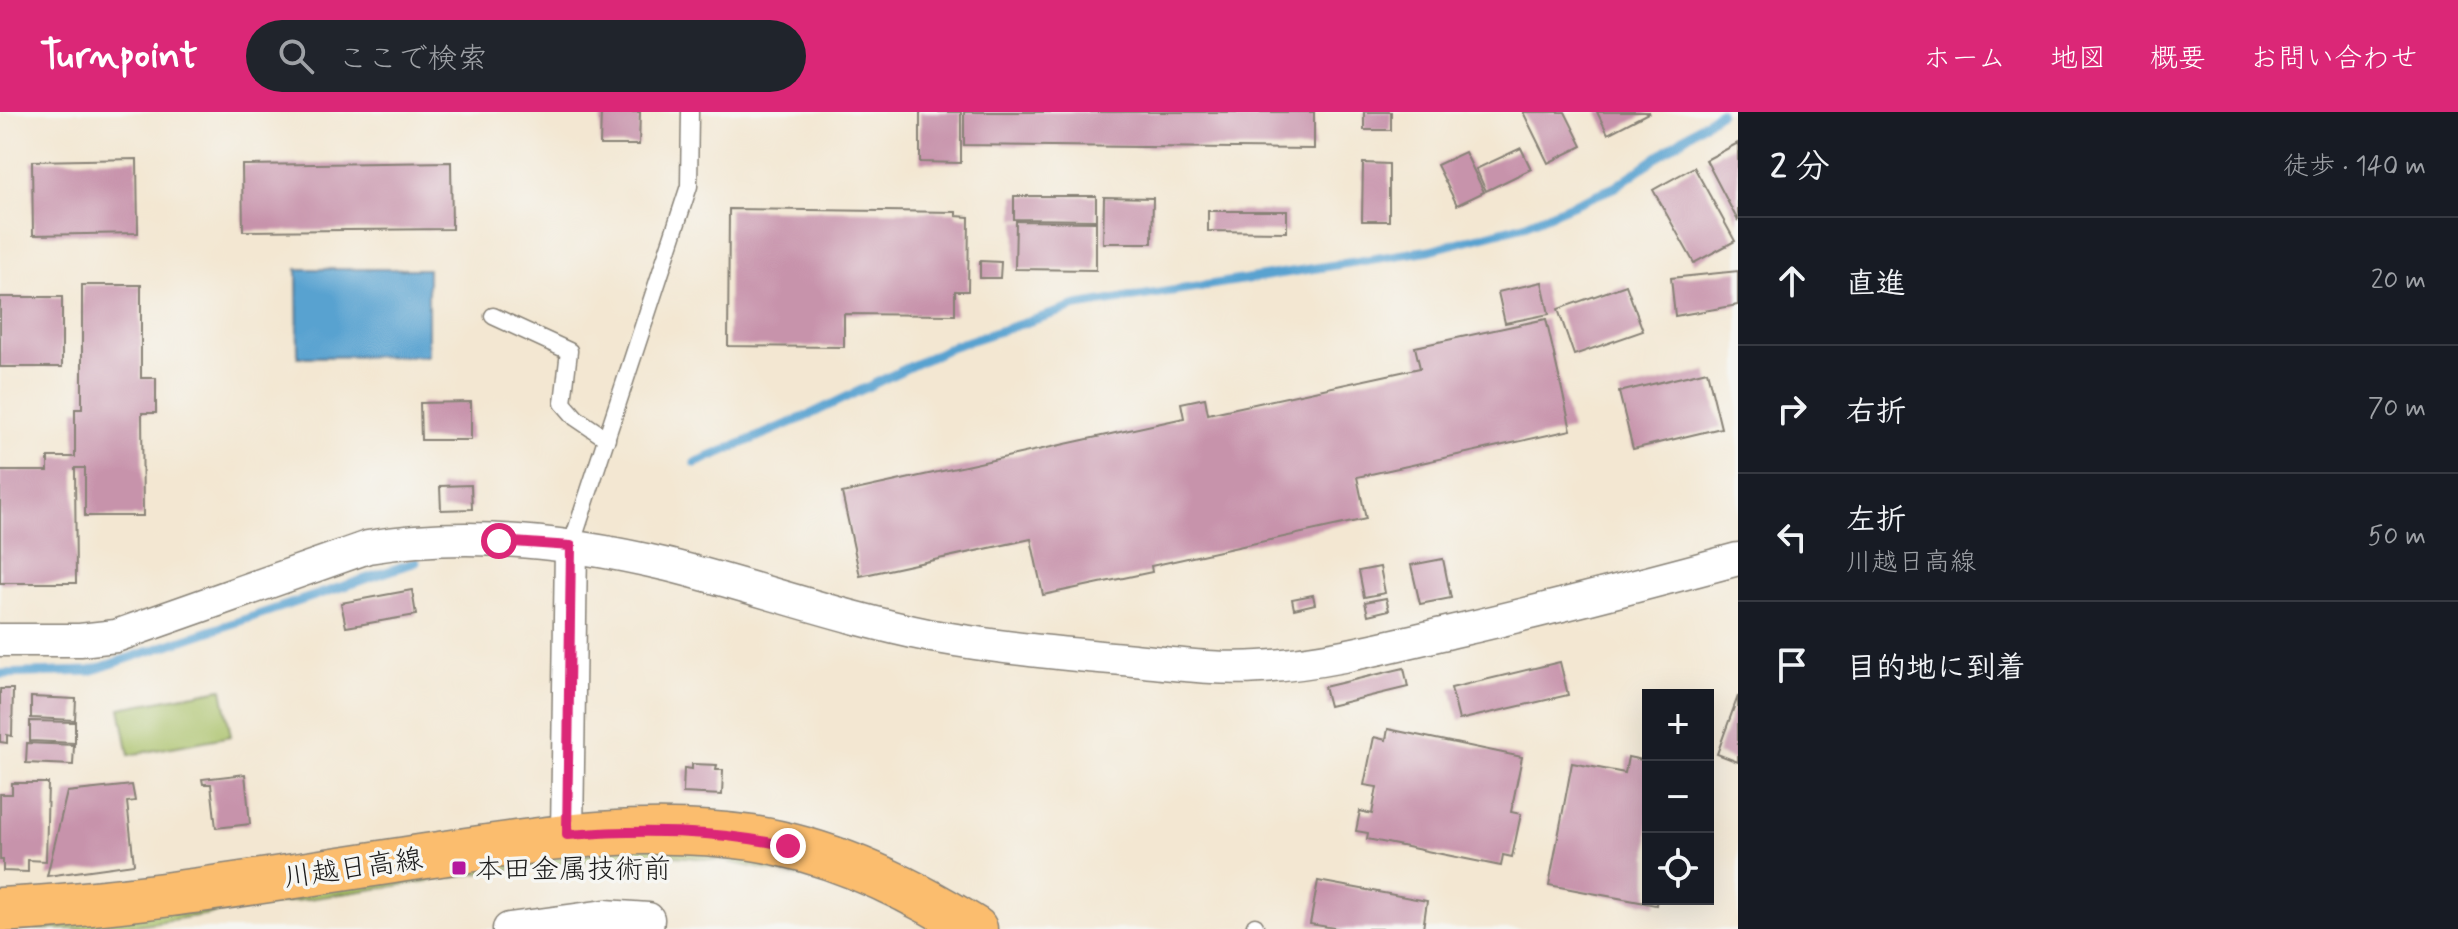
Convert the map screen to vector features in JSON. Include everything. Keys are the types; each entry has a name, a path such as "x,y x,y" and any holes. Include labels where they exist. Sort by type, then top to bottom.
{"main road":[{"name":"川越日高線","path":"0,910 138,898 567,835 676,831 753,838 788,846 872,875 975,929"}],"street":[{"path":"0,640 80,640 116,636 217,598 380,545 403,541 499,541 571,546 667,565 852,619 933,636 1033,651 1226,668 1300,662 1393,645 1599,597 1738,559"},
{"path":"567,835 571,546"},
{"path":"509,929 605,916 648,919 647,929"}],"lane":[{"path":"571,546 689,186 690,112"},
{"path":"493,316 569,351 563,403 576,418 607,439"}],"green space":[{"path":"222,689 231,736 129,755 120,708"},
{"path":"644,845 820,870 907,914 869,897 806,878 719,860 652,854 501,870 110,929 0,929"}],"water":[{"path":"297,269 428,269 428,356 298,357"}],"building":[{"path":"601,112 640,112 639,145 600,145"},
{"path":"920,112 961,112 961,163 920,162"},
{"path":"964,112 1314,112 1314,149 964,145"},
{"path":"1364,112 1391,112 1391,130 1364,130"},
{"path":"1523,112 1565,112 1582,146 1548,163"},
{"path":"1597,112 1650,112 1608,134"},
{"path":"1738,143 1738,221 1706,160"},
{"path":"1521,148 1531,169 1486,191 1476,169"},
{"path":"1465,152 1484,192 1457,205 1437,165"},
{"path":"137,159 138,233 33,235 32,161"},
{"path":"451,162 452,229 243,231 242,165"},
{"path":"1363,163 1389,164 1389,221 1362,221"},
{"path":"1694,167 1735,241 1694,263 1653,190"},
{"path":"1014,196 1096,196 1096,220 1014,219"},
{"path":"1104,197 1153,198 1152,243 1103,243"},
{"path":"729,209 956,212 956,216 969,217 968,291 955,291 955,315 844,314 844,347 728,346"},
{"path":"1208,211 1287,211 1287,232 1208,231"},
{"path":"1016,221 1096,222 1096,270 1015,269"},
{"path":"980,261 1001,262 1000,278 980,278"},
{"path":"1738,271 1738,305 1675,316 1671,278"},
{"path":"1542,282 1549,314 1505,323 1498,292"},
{"path":"82,285 141,285 141,378 156,378 156,413 142,413 143,516 85,516 85,468 75,468 76,583 0,583 0,471 48,471 48,457 75,457 75,409 82,409"},
{"path":"1626,285 1643,331 1574,355 1558,309"},
{"path":"0,297 62,297 62,367 0,367"},
{"path":"1546,319 1571,430 1357,477 1366,519 1151,566 1152,572 1043,595 1031,539 860,576 842,493 1184,418 1181,403 1205,398 1208,414 1420,368 1415,347"},
{"path":"1707,371 1721,428 1633,449 1619,392"},
{"path":"471,402 471,440 421,440 420,403"},
{"path":"471,485 472,509 441,510 440,486"},
{"path":"1443,559 1451,598 1420,604 1411,565"},
{"path":"1380,567 1385,593 1364,597 1359,571"},
{"path":"412,590 416,615 346,627 341,603"},
{"path":"1313,595 1315,604 1294,609 1292,599"},
{"path":"1386,598 1389,610 1368,615 1365,602"},
{"path":"1560,662 1568,695 1459,720 1451,688"},
{"path":"1404,668 1408,687 1329,706 1324,687"},
{"path":"0,689 13,689 12,736 7,735 7,743 0,742"},
{"path":"1738,696 1738,762 1717,754"},
{"path":"31,697 76,699 75,720 31,718"},
{"path":"30,721 75,722 75,743 30,741"},
{"path":"1388,729 1522,757 1511,812 1521,814 1512,857 1503,855 1501,866 1367,839 1368,833 1356,831 1360,811 1372,814 1377,787 1364,785 1374,737 1386,740"},
{"path":"27,743 74,745 73,765 26,763"},
{"path":"1628,757 1642,760 1642,902 1549,885 1572,763 1625,773"},
{"path":"692,764 717,765 716,770 723,770 722,795 683,793 684,768 692,769"},
{"path":"245,774 250,824 216,828 211,784 203,784 202,779"},
{"path":"12,783 48,783 46,861 28,860 28,872 3,871 3,860 0,860 0,794 12,794"},
{"path":"132,785 135,801 127,802 134,864 47,876 67,792"},
{"path":"1318,881 1427,901 1423,929 1340,929 1310,924"}],"waterway":[{"path":"695,463 807,416 953,346 1077,306 1430,250 1524,225 1615,187 1720,112"},
{"path":"0,674 90,671 416,562"}],"place":[{"name":"本田金属技術前","path":"459,868"}],"route":[{"path":"499,541 571,546 567,835 676,831 753,838 788,846"}]}
